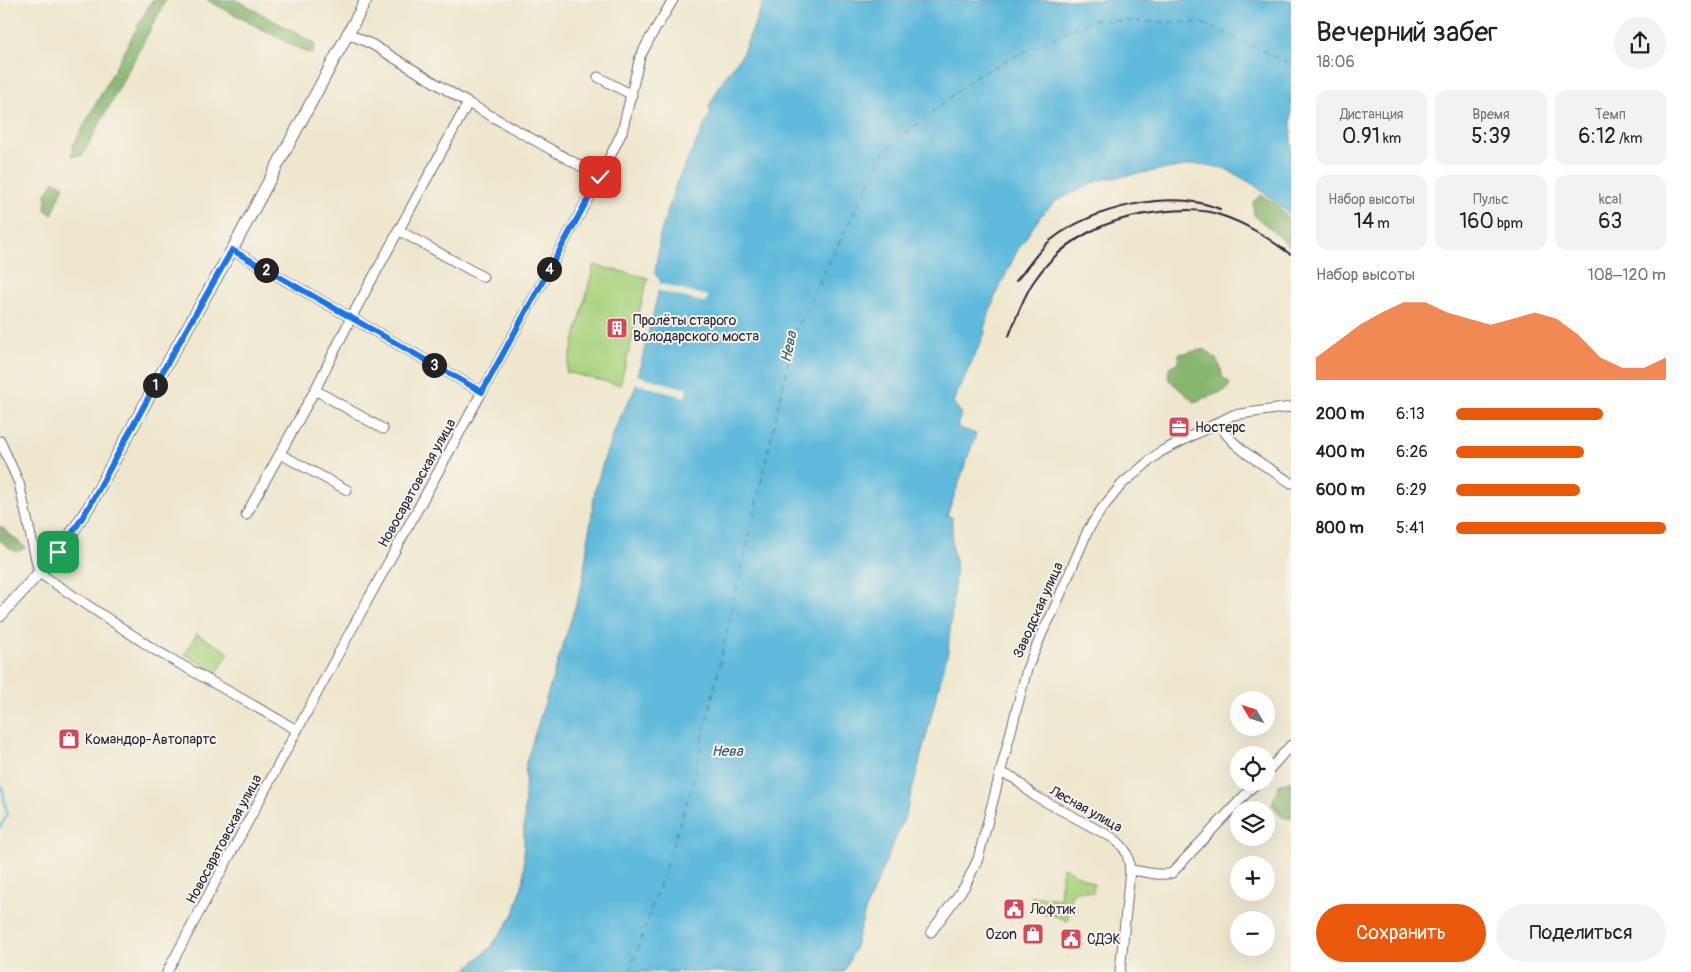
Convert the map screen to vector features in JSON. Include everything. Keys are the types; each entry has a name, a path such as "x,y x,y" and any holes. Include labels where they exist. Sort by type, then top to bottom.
{"main road":[{"path":"0,616 64,545 90,505 164,369 232,250 366,0"}],"street":[{"name":"Новосаратовская улица","path":"167,972 297,730 600,177 622,132 640,57 673,0"},
{"path":"347,33 373,46 468,103 600,177"},
{"path":"598,77 632,95"},
{"path":"246,515 468,103"},
{"path":"398,230 483,277"},
{"path":"232,250 482,392"},
{"path":"315,390 383,429"},
{"name":"Заводская улица","path":"931,932 965,886 978,859 1028,669 1092,522 1122,484 1160,452 1233,415 1291,407"},
{"path":"1218,422 1226,436 1291,483"},
{"path":"0,441 19,483 39,573 155,650 297,730"},
{"path":"280,454 347,490"},
{"path":"1275,763 1291,745"},
{"name":"Лесная улица","path":"1001,773 1014,778 1033,795 1113,838 1124,846 1129,857 1130,870 1120,972"},
{"path":"1130,870 1165,875 1172,873 1249,791"}],"green space":[{"path":"152,0 166,0 83,155 72,156 73,146"},
{"path":"207,0 237,0 315,44 313,54 307,53"},
{"path":"54,181 64,186 52,215 45,210 46,194"},
{"path":"1261,195 1274,203 1291,221 1291,247 1254,215 1253,202"},
{"path":"594,265 648,278 620,385 566,372"},
{"path":"1205,349 1219,364 1222,377 1230,383 1227,390 1194,402 1168,379 1169,368 1178,362 1179,354"},
{"path":"0,526 26,548 16,552 0,541"},
{"path":"197,634 229,653 217,673 185,654"},
{"path":"1291,781 1291,819 1282,817 1275,808 1275,801 1273,801 1279,785"},
{"path":"1063,867 1094,884 1093,893 1076,891 1074,893 1068,921 1038,912 1034,908 1032,896 1060,899"}],"water":[{"name":"Нева","path":"764,0 1291,0 1291,215 1253,184 1224,168 1197,164 1100,180 1056,201 1040,217 1018,249 995,297 984,328 985,333 953,402 961,413 957,427 976,434 947,516 952,517 952,547 956,567 948,651 906,814 866,908 854,950 844,972 463,972 491,947 514,914 524,879 526,762 582,585 595,490 618,422 635,389 661,281 655,274 660,235 676,184 711,112 709,107 723,80 742,55"}],"pier":[{"path":"658,283 708,296 706,303 656,290"},
{"path":"636,375 687,389 685,397 634,383"}],"waterway":[{"path":"0,828 7,814 2,786"}],"ferry route":[{"path":"630,972 691,790 796,329 885,151 977,75 1090,20 1202,23 1291,64"}],"railway":[{"path":"1016,281 1051,240 1087,219 1109,211 1156,201 1179,200 1200,203 1220,209"},
{"path":"1009,336 1026,294 1046,266 1059,253 1089,232 1123,219 1160,212 1198,210 1213,213 1230,218 1248,227 1290,254"}],"place":[{"name":"Пролёты старого Володарского моста","path":"617,328"},
{"name":"Ностерс","path":"1179,427"},
{"name":"Командор-Автопартс","path":"69,739"},
{"name":"Лофтик","path":"1014,909"},
{"name":"Ozon","path":"1033,934"},
{"name":"СДЭК","path":"1071,939"}],"route":[{"path":"58,552 90,505 164,369 232,250 482,392 600,177"}]}
